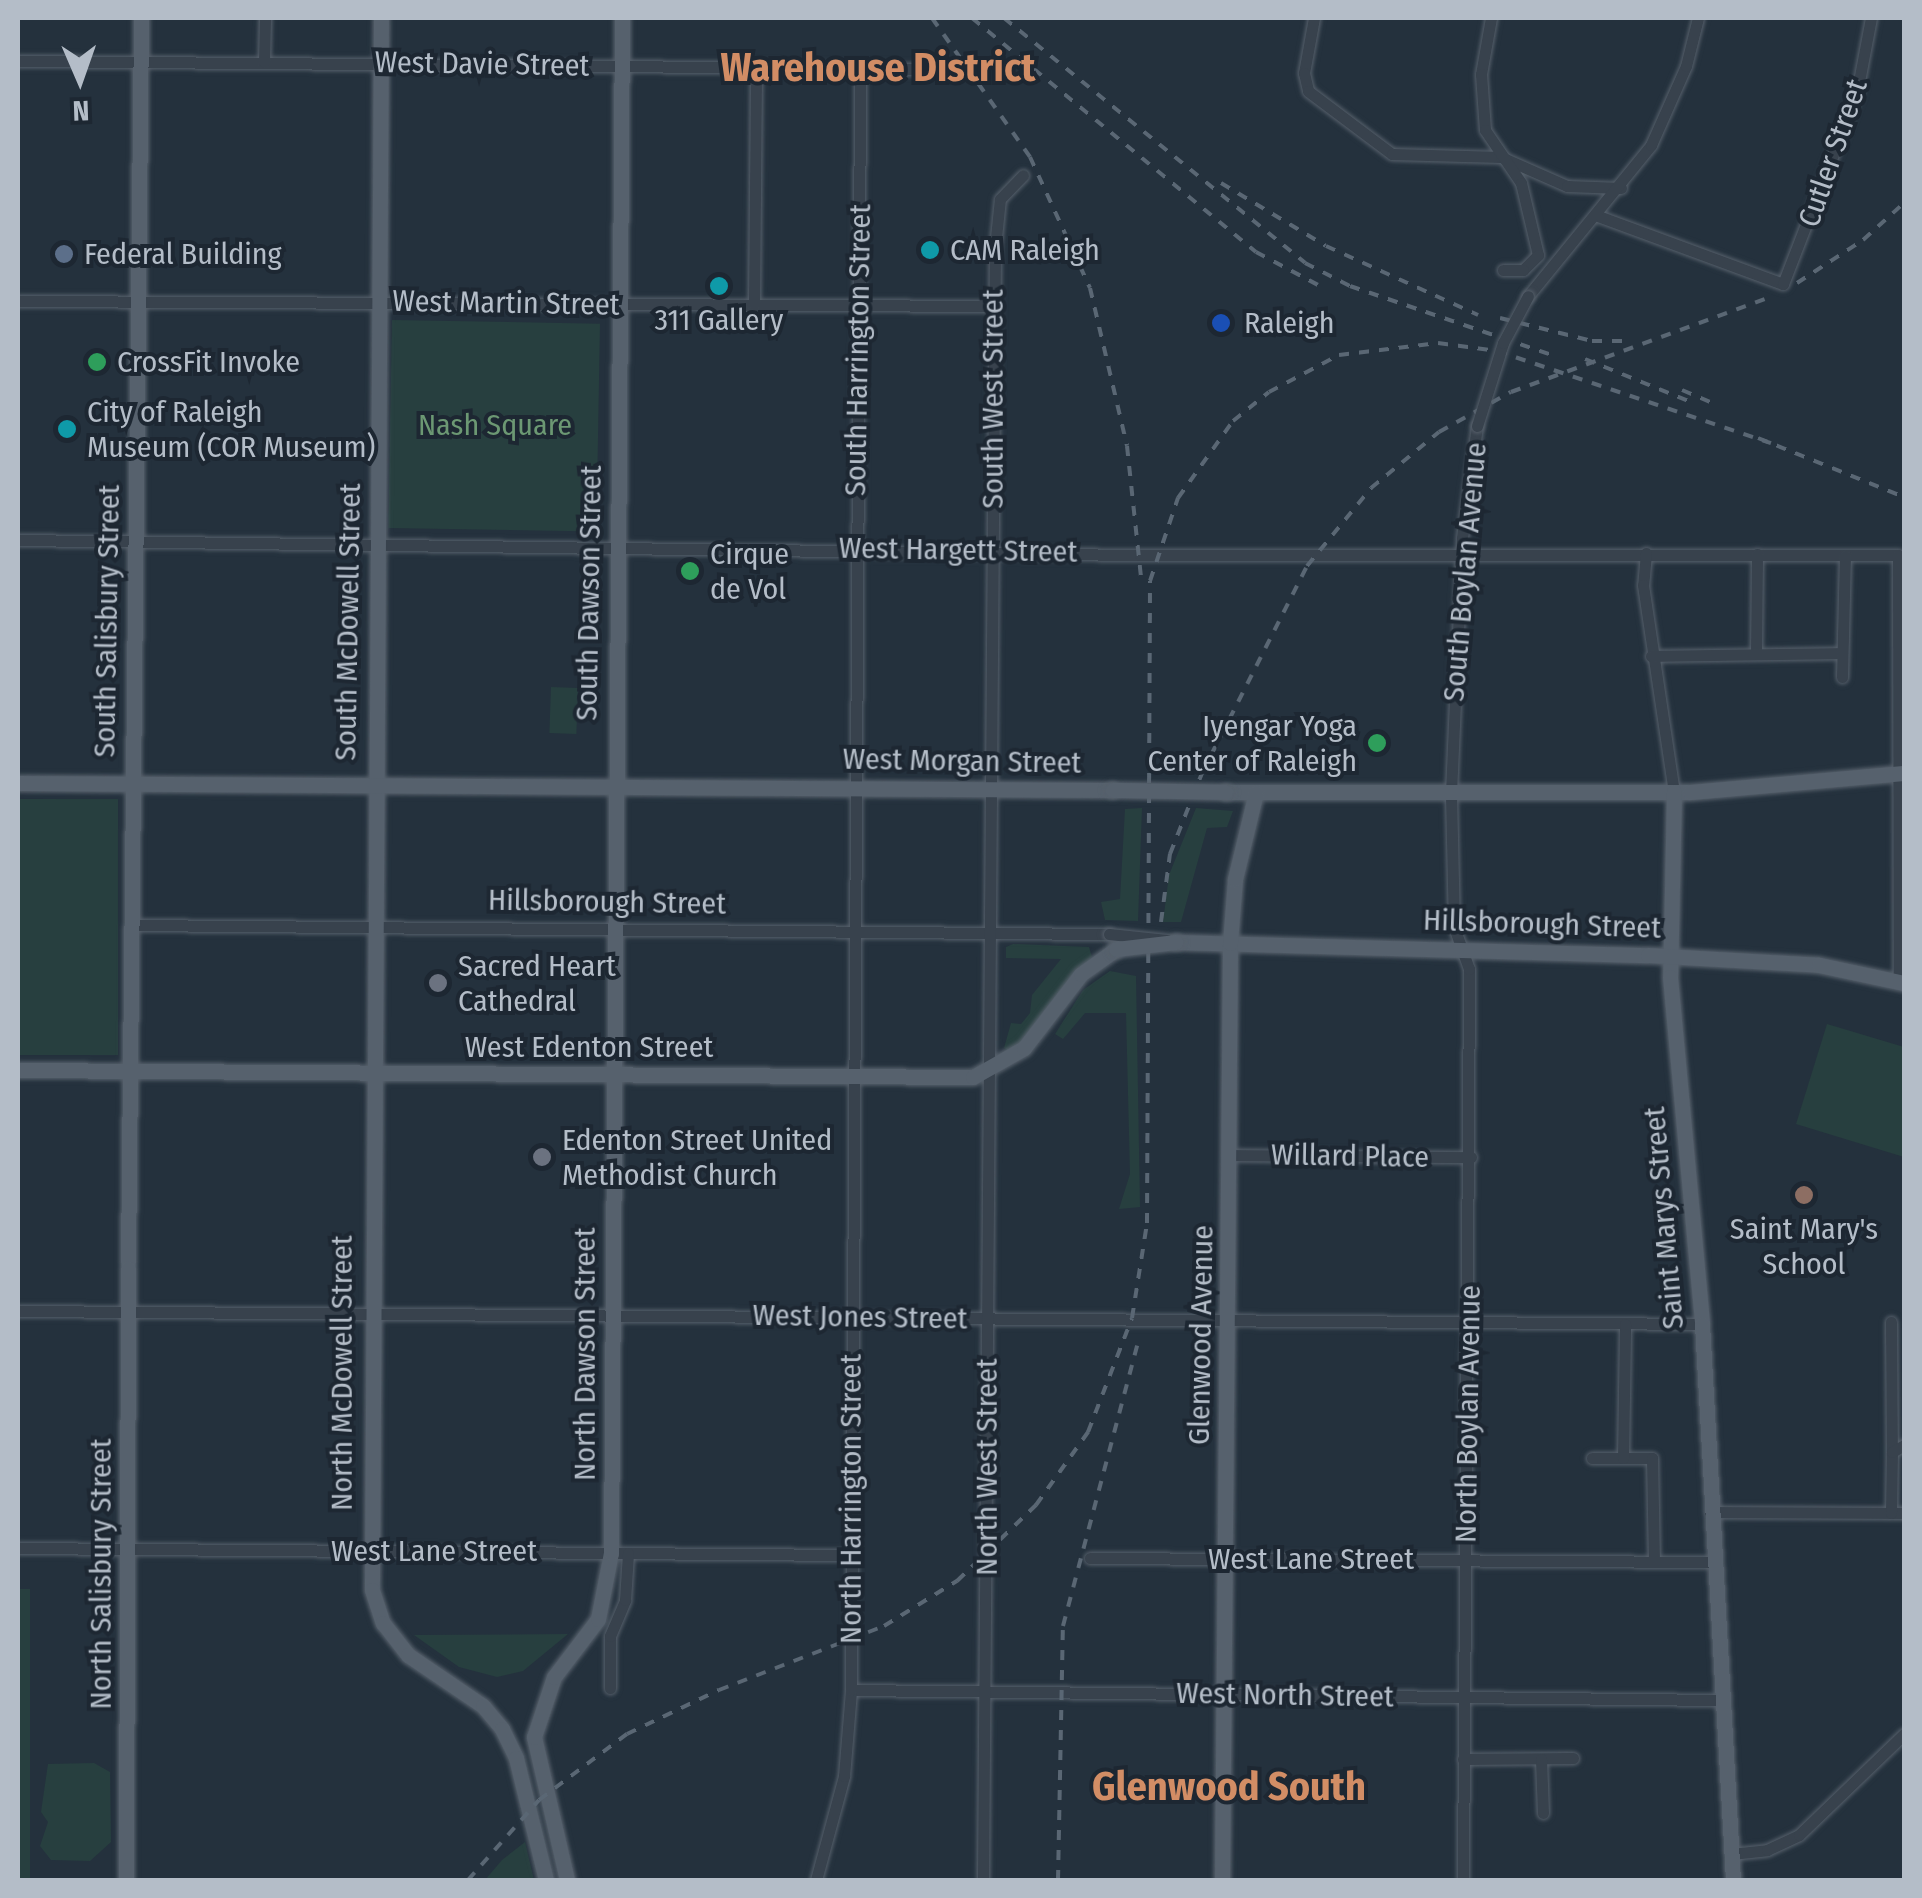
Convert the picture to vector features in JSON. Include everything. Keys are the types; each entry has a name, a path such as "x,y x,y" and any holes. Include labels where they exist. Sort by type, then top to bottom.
{"main road":[{"name":"South Salisbury Street","path":"132,926 140,18"},
{"name":"South McDowell Street","path":"372,928 381,18"},
{"name":"South Dawson Street","path":"614,930 622,18"},
{"name":"West Morgan Street","path":"18,782 1451,793 1674,792 1900,774"},
{"name":"Glenwood Avenue","path":"1222,1880 1230,943 1236,879 1256,792"},
{"name":"Saint Marys Street","path":"1674,792 1671,956 1702,1324 1719,1700 1733,1880"},
{"name":"North Salisbury Street","path":"126,1880 132,926"},
{"name":"North McDowell Street","path":"372,928 369,1314 372,1590 395,1640 483,1706 516,1758 546,1880"},
{"name":"North Dawson Street","path":"567,1880 537,1758 537,1716 554,1677 598,1619 610,1552 614,930"},
{"name":"Hillsborough Street","path":"1108,953 1176,942 1462,948 1818,965 1902,982"},
{"name":"West Edenton Street","path":"18,1070 960,1078 990,1070 1028,1044 1076,979 1108,953"}],"street":[{"path":"264,62 265,18"},
{"path":"1314,18 1304,74 1314,97 1404,159 1502,157 1549,182 1621,188"},
{"path":"1490,18 1481,100 1485,130 1521,184 1538,255 1523,270 1504,270"},
{"name":"South Boylan Avenue","path":"1462,948 1454,927 1451,793 1461,552 1477,426 1502,343 1528,296 1621,188 1663,124 1698,18"},
{"name":"Cutler Street","path":"1598,216 1758,280 1782,284 1857,92 1871,18"},
{"name":"West Davie Street","path":"18,61 946,69"},
{"path":"754,305 756,67"},
{"name":"South Harrington Street","path":"853,932 860,68"},
{"name":"South West Street","path":"990,933 998,206 1023,175"},
{"name":"West Martin Street","path":"18,301 994,306"},
{"name":"West Hargett Street","path":"18,540 992,551 1898,555 1901,676"},
{"name":"Saint Marys Street","path":"1646,554 1651,656 1674,792"},
{"path":"1756,653 1757,554"},
{"path":"1842,677 1846,555"},
{"path":"1651,656 1842,653"},
{"path":"1901,676 1902,982"},
{"name":"Hillsborough Street","path":"132,926 1082,937 1109,934 1176,942"},
{"name":"North Harrington Street","path":"816,1880 844,1776 851,1690 853,932"},
{"name":"North West Street","path":"984,1880 990,933"},
{"name":"Hillsborough Street","path":"1082,937 1108,953"},
{"name":"North Boylan Avenue","path":"1462,948 1470,969 1462,1880"},
{"name":"Willard Place","path":"1230,1154 1470,1157"},
{"name":"West Jones Street","path":"18,1311 1702,1324"},
{"path":"1710,1512 1898,1513 1892,1452 1890,1322"},
{"path":"1624,1458 1625,1324"},
{"path":"1892,1452 1904,1445"},
{"path":"1592,1458 1652,1458 1654,1562"},
{"name":"West Lane Street","path":"18,1548 850,1555"},
{"path":"610,1688 610,1636 625,1600 628,1553"},
{"name":"West Lane Street","path":"1090,1558 1712,1562"},
{"name":"West North Street","path":"851,1690 1719,1700"},
{"path":"1731,1854 1778,1846 1799,1834 1904,1734"},
{"path":"1541,1758 1543,1813"},
{"path":"1464,1759 1573,1758"}],"green space":[{"name":"Nash Square","path":"392,320 600,324 596,532 388,528"},
{"path":"551,687 578,688 576,734 549,733"},
{"path":"18,799 118,799 118,1055 18,1055"},
{"path":"1142,808 1138,921 1105,920 1101,902 1120,899 1125,809"},
{"path":"1196,808 1233,811 1227,827 1207,828 1181,922 1163,922 1169,875"},
{"path":"1006,947 1089,947 1092,957 1012,1052 1004,1048 1011,1023 1021,1024 1030,1013 1032,995 1061,959 1006,958"},
{"path":"1110,971 1136,976 1140,1207 1119,1209 1130,1174 1126,1013 1085,1013 1063,1039 1055,1034 1083,990"},
{"path":"1827,1024 1904,1047 1904,1157 1796,1124"},
{"path":"18,1589 30,1589 30,1880 18,1880"},
{"path":"568,1634 523,1671 497,1677 459,1667 414,1635"},
{"path":"94,1763 110,1772 111,1842 90,1861 51,1860 40,1846 48,1822 41,1812 48,1764"},
{"path":"525,1842 534,1880 485,1880 502,1860"}],"railway":[{"path":"932,18 1030,157 1090,288 1127,446 1141,576"},
{"path":"972,18 1256,252 1318,285"},
{"path":"1004,18 1305,263 1350,286 1554,356"},
{"path":"1221,183 1326,246 1478,315"},
{"path":"1797,283 1863,240 1904,203"},
{"path":"1161,922 1170,854 1202,773 1307,566 1371,488 1439,432 1511,392 1765,299"},
{"path":"1500,318 1592,341 1629,341"},
{"path":"468,1880 539,1800 627,1734 719,1690 884,1626 957,1581 1036,1505 1088,1432 1132,1318 1147,1223 1150,581 1178,498 1233,421 1269,392 1339,355 1438,343 1497,351 1771,443"},
{"path":"1585,359 1691,402"},
{"path":"1682,390 1715,404"},
{"path":"1758,438 1904,497"},
{"path":"1058,1880 1063,1626 1137,1345"}],"place":[{"name":"CAM Raleigh","path":"930,250"},
{"name":"Federal Building","path":"64,254"},
{"name":"311 Gallery","path":"719,286"},
{"name":"Raleigh","path":"1221,323"},
{"name":"CrossFit Invoke","path":"97,362"},
{"name":"City of Raleigh Museum (COR Museum)","path":"67,429"},
{"name":"Cirque de Vol","path":"690,571"},
{"name":"Iyengar Yoga Center of Raleigh","path":"1377,743"},
{"name":"Sacred Heart Cathedral","path":"438,983"},
{"name":"Edenton Street United Methodist Church","path":"542,1157"},
{"name":"Saint Mary's School","path":"1804,1195"}],"district":[{"name":"Warehouse District","path":"878,68"},
{"name":"Glenwood South","path":"1229,1787"}]}
